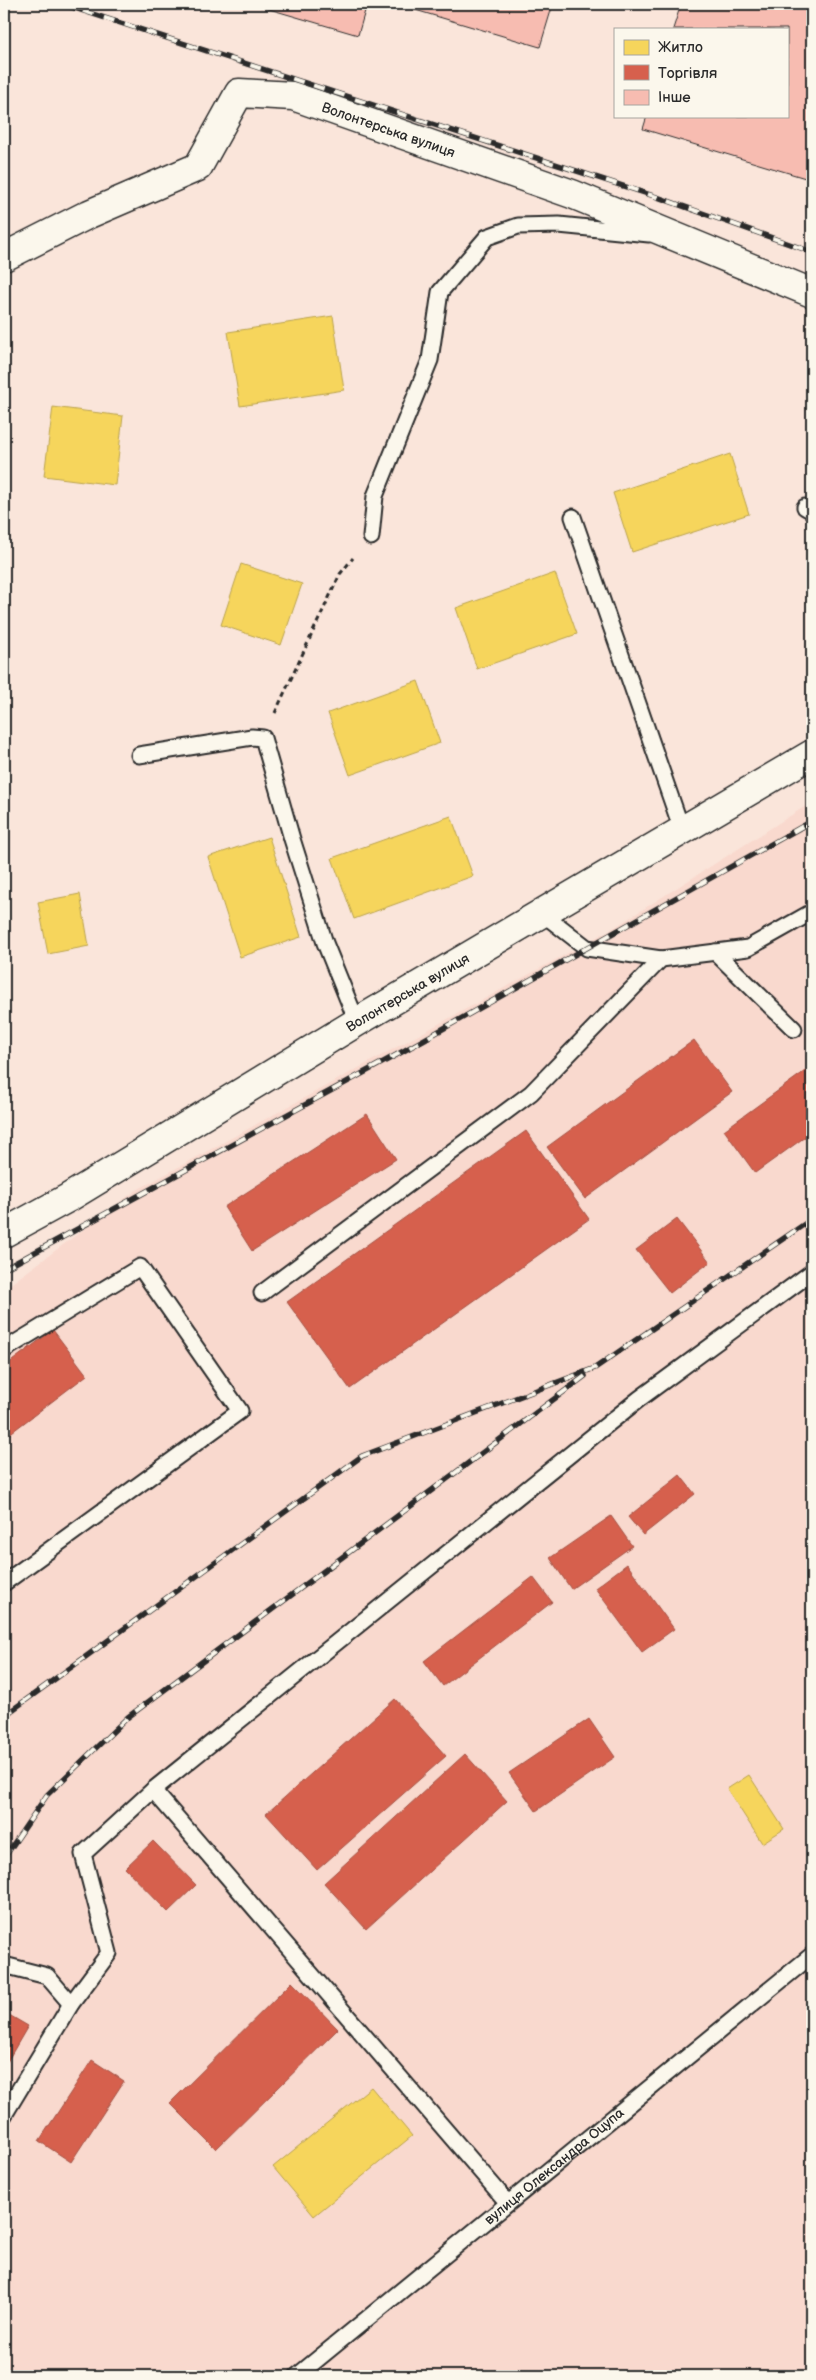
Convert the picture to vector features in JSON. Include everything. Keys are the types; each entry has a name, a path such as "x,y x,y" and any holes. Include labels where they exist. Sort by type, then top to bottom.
{"street":[{"name":"Волонтерська вулиця","path":"4,257 89,214 198,167 239,94 293,96 572,194 812,293"},
{"name":"Волонтерська вулиця","path":"4,1233 68,1198 357,1022 812,754"}],"lane":[{"path":"371,537 375,496 430,360 440,292 487,236 518,226 559,225 681,238"},
{"path":"573,517 682,830"},
{"path":"138,755 252,737 263,738 325,943 357,1022"},
{"path":"542,913 587,948 661,958 748,948 812,912"},
{"path":"715,952 794,1029"},
{"path":"262,1293 531,1093 661,958"},
{"path":"4,1350 140,1267 240,1411 4,1583"},
{"path":"4,2115 71,2004 109,1953 83,1854 153,1790 639,1399 812,1272"},
{"path":"153,1790 508,2203"},
{"name":"вулиця Олександра Оцупа","path":"297,2376 812,1955"},
{"path":"4,1965 47,1976 71,2004"}],"path":[{"path":"263,738 340,574 371,537"}],"shaded area":[{"path":"812,802 812,2376 4,2376 4,1289 135,1191 615,927"}],"building: Житло":[{"path":"333,316 344,390 240,406 228,332"},
{"path":"53,407 123,416 115,485 44,476"},
{"path":"730,454 749,514 632,552 613,493"},
{"path":"241,564 302,584 281,645 221,625"},
{"path":"555,573 577,634 477,669 456,608"},
{"path":"418,681 440,743 350,775 328,713"},
{"path":"451,816 473,876 354,919 332,858"},
{"path":"269,837 301,937 240,957 208,857"},
{"path":"80,894 89,946 48,954 38,902"},
{"path":"749,1775 784,1829 762,1843 727,1789"},
{"path":"371,2087 412,2136 314,2216 273,2167"}],"building: Торгівля":[{"path":"694,1040 732,1092 585,1199 547,1147"},
{"path":"812,1066 812,1132 755,1173 724,1130"},
{"path":"367,1114 396,1159 252,1251 224,1207"},
{"path":"526,1131 589,1219 350,1389 287,1302"},
{"path":"677,1219 710,1262 670,1293 636,1250"},
{"path":"53,1330 87,1375 4,1438 4,1367"},
{"path":"680,1475 695,1494 643,1535 628,1517"},
{"path":"611,1516 632,1546 571,1589 550,1558"},
{"path":"627,1564 674,1629 642,1652 595,1588"},
{"path":"533,1577 552,1602 443,1686 424,1661"},
{"path":"395,1699 446,1756 317,1870 266,1814"},
{"path":"589,1719 615,1757 536,1811 509,1773"},
{"path":"465,1754 507,1801 366,1929 324,1883"},
{"path":"153,1841 196,1885 168,1912 125,1868"},
{"path":"292,1982 338,2029 216,2149 170,2103"},
{"path":"4,2012 28,2026 4,2067"},
{"path":"92,2060 124,2081 71,2162 39,2141"}],"building: Інше":[{"path":"252,4 367,4 358,35"},
{"path":"395,4 553,4 540,47"},
{"path":"681,4 812,4 812,180 643,129 646,118 788,118 788,28 673,28"}],"railway":[{"path":"62,4 660,198 812,252"},
{"path":"4,1269 400,1053 812,821"},
{"path":"4,1716 362,1456 595,1368 812,1219"},
{"path":"4,1858 47,1795 128,1717 585,1376"}]}
